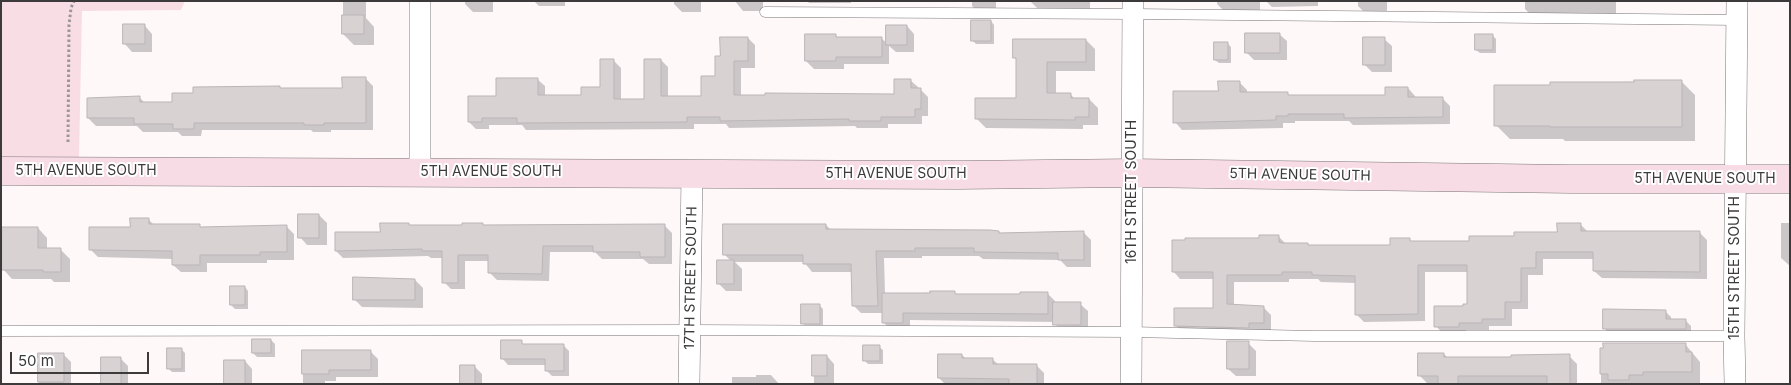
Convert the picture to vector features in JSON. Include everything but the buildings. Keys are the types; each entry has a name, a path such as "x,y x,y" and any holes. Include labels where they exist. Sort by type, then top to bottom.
{"street":[{"path":"420,1 420,172"},
{"name":"16TH STREET SOUTH","path":"1131,384 1133,8"},
{"name":"15TH STREET SOUTH","path":"1735,384 1737,10"},
{"name":"5TH AVENUE SOUTH","path":"1,171 1132,173 1571,179 1790,179"},
{"name":"17TH STREET SOUTH","path":"689,384 692,173"}],"lane":[{"path":"765,12 1133,8 1737,10"},
{"path":"1,331 691,330 1131,332 1314,336 1734,336"}],"path":[{"path":"68,142 69,25 71,8 74,1"}],"shaded area":[{"path":"1,1 185,1 181,10 82,11 79,157 1,157"}]}
